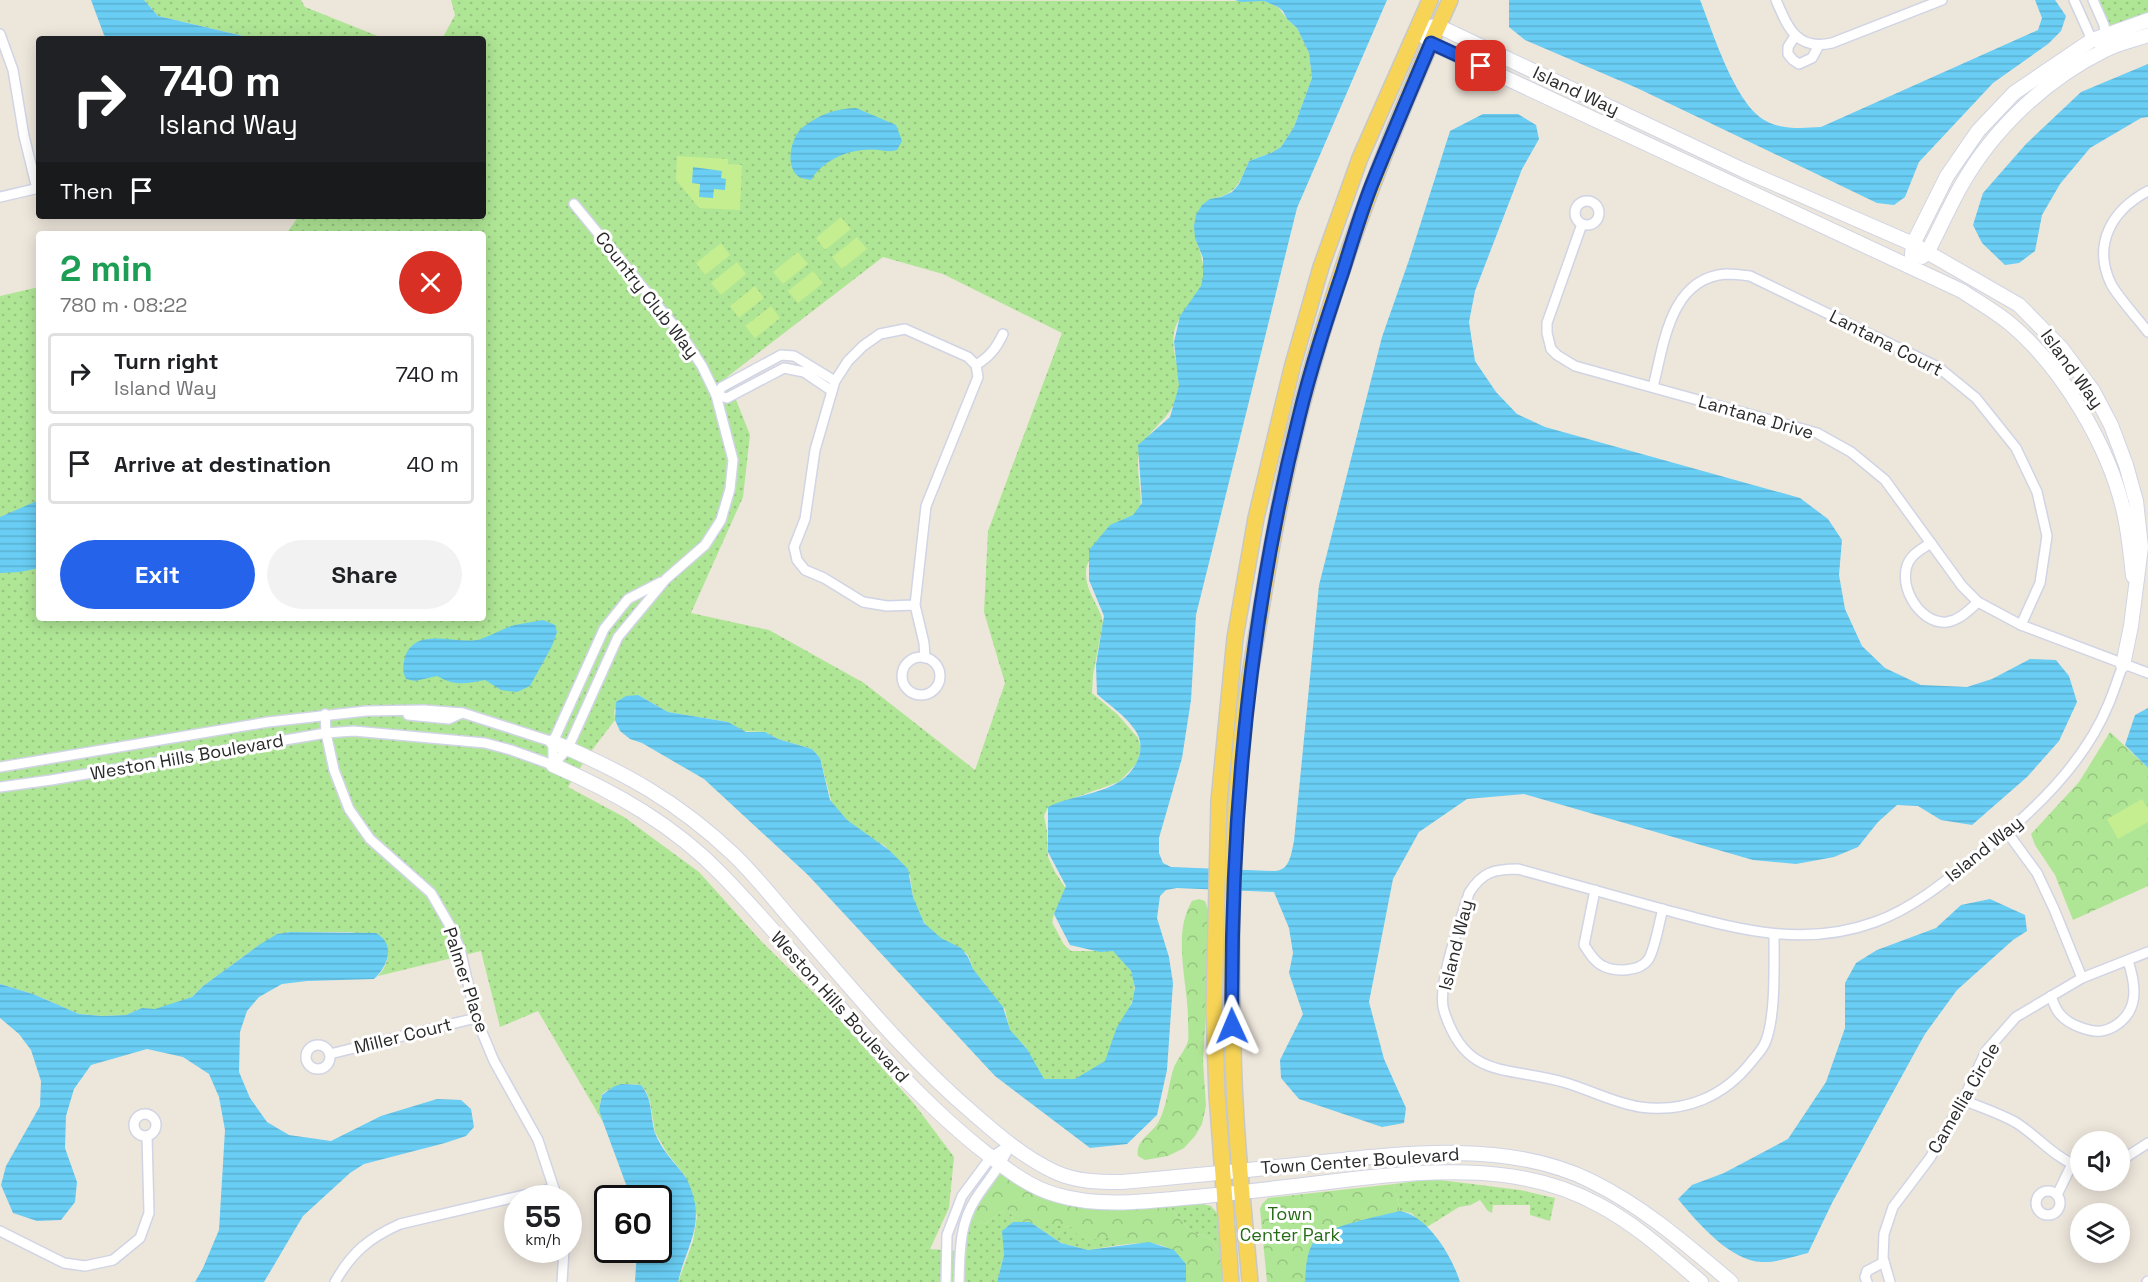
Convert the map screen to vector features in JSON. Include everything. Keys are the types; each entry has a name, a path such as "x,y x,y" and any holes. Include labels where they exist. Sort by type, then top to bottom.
{"main road":[{"path":"1231,1282 1216,1095 1214,1010 1219,801 1235,638 1256,518 1292,368 1321,267 1360,158 1430,0"},
{"path":"1250,1282 1240,1171 1233,1049 1234,866 1245,709 1275,520 1298,417 1320,340 1371,186 1450,0"}],"street":[{"path":"1776,0 1785,22 1795,36 1818,46 1832,43 1942,0"},
{"path":"2074,0 2092,40"},
{"path":"2093,0 2106,42"},
{"path":"1911,266 1928,251 1961,185 1991,142 2025,105 2106,42 2148,20"},
{"path":"1418,28 1438,26"},
{"name":"Island Way","path":"1438,26 1743,170 1928,251 2019,305 2062,349 2093,391 2111,424 2136,501 2141,547 2122,665 2109,705 2086,746 2064,776 2007,832 1911,905 1875,922 1839,932 1798,936 1774,935 1723,926 1518,869 1501,869 1488,873 1477,880 1469,893 1442,987 1443,1010 1455,1035 1469,1056 1489,1067 1562,1082 1638,1107 1663,1108 1692,1104 1715,1095 1745,1069 1765,1044 1773,986 1774,935"},
{"name":"Island Way","path":"1418,28 1431,43 1911,266 1962,291 2008,322 2047,362 2081,408 2115,480 2125,516 2135,594"},
{"path":"0,34 13,70 24,136 36,181"},
{"path":"1911,266 1913,244 1947,176 1978,131 2014,93 2092,40 2106,42 2148,35"},
{"path":"1795,36 1788,47 1788,54 1799,64 1812,58 1818,46"},
{"path":"0,197 36,188"},
{"path":"2148,191 2119,212 2110,225 2104,247 2106,269 2112,286 2148,332"},
{"name":"Country Club Way","path":"553,765 568,748 618,637 666,579 705,544 721,520 730,489 733,459 716,395 702,366 681,334 574,204"},
{"name":"Lantana Drive","path":"1582,224 1547,323 1551,349 1557,355 1575,366 1817,433 1851,452 1885,480 1962,586 1978,602 2021,625 2148,673"},
{"name":"Lantana Court","path":"1653,387 1674,309 1685,292 1704,281 1724,274 1750,276 1938,367 1976,398 2016,448 2037,492 2048,536 2040,583 2021,625"},
{"path":"915,605 887,606 863,602 824,578 805,570 797,560 794,547 805,519 815,450 835,381 848,361 863,346 880,334 905,329 968,357 975,365 978,377 926,506 915,605 925,658"},
{"path":"975,365 986,359 996,349 1003,334"},
{"path":"2047,362 2062,349"},
{"path":"832,392 804,372 784,368 727,398 716,395 722,387 781,355 796,357 835,381"},
{"path":"793,369 796,357"},
{"path":"1931,543 1912,557 1906,569 1906,586 1915,605 1930,618 1946,622 1961,617 1978,602"},
{"name":"Country Club Way","path":"553,765 553,742 604,629 628,599 666,579"},
{"path":"925,658 936,664 940,675 939,682 932,691 921,695 915,694 905,686 903,674 908,663 925,658"},
{"name":"Weston Hills Boulevard","path":"0,767 325,714 373,711 449,719 463,713 553,742 603,763 661,795 734,855 902,1046 947,1091 1010,1145 1056,1172 1071,1178 1094,1182 1122,1182 1240,1171"},
{"name":"Palmer Place","path":"325,714 326,733 334,770 349,809 370,839 431,893 450,926 460,950 476,1018 494,1061 538,1140 553,1185"},
{"name":"Weston Hills Boulevard","path":"0,787 326,733 422,731 447,734 460,741 485,743 511,750 590,781 647,813 721,873 888,1064 934,1109 996,1161 1042,1190 1081,1200 1109,1202 1242,1192"},
{"path":"2007,832 2037,873 2082,978"},
{"path":"1595,891 1584,945 1593,958 1604,966 1629,970 1642,966 1649,958 1663,909"},
{"name":"Camellia Circle","path":"1890,1282 1884,1262 1884,1234 1893,1207 1930,1158 1963,1100 1986,1051 2016,1017 2082,978 2148,952"},
{"path":"2051,996 2059,1013 2070,1024 2096,1033 2108,1029 2121,1022 2130,1011 2135,996 2134,979 2128,961"},
{"name":"Miller Court","path":"330,1054 476,1018"},
{"path":"1963,1100 2014,1122 2054,1153 2070,1162"},
{"path":"0,1231 64,1263 85,1266 113,1260 140,1238 149,1213 147,1136"},
{"path":"2130,1155 2148,1143"},
{"path":"946,1282 947,1235 962,1196 1010,1145"},
{"name":"Town Center Boulevard","path":"1240,1171 1429,1154 1476,1153 1511,1156 1560,1168 1590,1180 1639,1208 1731,1282"},
{"path":"959,1282 960,1238 973,1202 996,1161"},
{"path":"1557,1188 1560,1168"},
{"name":"Town Center Boulevard","path":"1242,1192 1442,1172 1520,1177 1557,1188 1597,1204 1643,1233 1701,1282"},
{"path":"2057,1195 2070,1174"},
{"path":"335,1282 346,1263 362,1246 377,1235 400,1224 504,1200"},
{"path":"1867,1282 1865,1276 1867,1271 1884,1262"},
{"path":"562,1282 563,1263"}],"green space":[{"path":"144,0 301,0 305,7 378,36 243,36 158,16"},
{"path":"451,0 1264,1 1278,7 1297,28 1309,53 1312,78 1294,127 1281,147 1249,161 1236,187 1226,195 1210,199 1195,237 1203,264 1202,284 1197,296 1178,321 1174,333 1179,391 1168,414 1147,437 1138,458 1140,508 1137,513 1123,520 1110,531 1099,544 1087,566 1086,579 1103,623 1093,675 1092,693 1118,715 1138,738 1141,748 1137,763 1119,782 1048,807 1044,816 1048,857 1066,889 1052,922 1064,945 1071,951 1113,951 1127,965 1133,976 1134,996 1110,1058 1080,1080 1048,1084 1041,1076 1025,1046 1010,1033 1005,1009 995,1001 973,970 966,953 951,948 920,917 913,897 910,876 904,865 885,846 854,828 833,808 820,758 812,749 778,739 765,732 741,731 728,722 668,712 638,695 614,710 615,720 568,787 624,817 699,872 761,941 834,1013 915,1105 954,1157 949,1208 930,1249 960,1251 970,1212 975,1220 984,1224 1007,1209 1012,1215 1013,1222 1003,1231 1004,1255 997,1282 678,1282 693,1241 697,1216 685,1176 667,1153 655,1132 646,1091 641,1085 625,1085 602,1094 599,1110 603,1122 538,1011 500,1027 481,951 378,976 387,962 386,947 381,936 349,932 278,934 248,953 203,986 192,997 155,1010 142,1008 126,1015 79,1014 33,994 0,984 0,296 36,288 36,621 486,621 486,231 288,231 297,219 486,219 486,36 444,36 455,15","holes":["883,257 943,274 1062,333 988,531 984,612 1005,683 975,770 864,683 769,630 691,613 743,497 750,435 727,377"]},
{"path":"2097,0 2148,0 2148,20 2106,35"},
{"path":"677,156 728,159 728,164 742,165 740,210 699,208 676,180"},
{"path":"841,217 851,229 825,250 816,238"},
{"path":"857,237 867,249 842,269 832,257"},
{"path":"721,243 730,255 705,275 696,263"},
{"path":"798,252 808,264 783,284 773,272"},
{"path":"737,262 746,274 721,295 711,283"},
{"path":"813,271 823,283 798,303 788,291"},
{"path":"755,286 764,298 739,318 730,306"},
{"path":"771,306 780,318 755,338 745,326"},
{"path":"2110,732 2148,768 2148,886 2073,920 2055,875 2035,845 2031,834 2079,782"},
{"path":"2142,799 2148,809 2148,822 2118,839 2107,819"},
{"path":"1199,899 1205,901 1208,910 1209,959 1203,1061 1206,1106 1202,1124 1184,1148 1168,1156 1145,1160 1138,1156 1139,1146 1161,1117 1173,1070 1188,1041 1188,1009 1182,961 1183,929 1192,901"},
{"path":"1005,1173 1110,1208 1169,1206 1190,1231 1211,1239 1222,1256 1224,1282 1186,1282 1186,1264 1171,1250 1156,1244 1119,1245 1109,1237 1087,1240 1071,1227 1013,1222 1012,1215 1007,1209 984,1224 979,1223 970,1212 995,1176"},
{"path":"1432,1179 1520,1190 1555,1198 1550,1221 1530,1215 1530,1205 1493,1205 1492,1213 1480,1200 1471,1205 1459,1207 1427,1227 1411,1213 1400,1211 1394,1184"},
{"name":"Town Center Park","path":"1394,1184 1400,1211 1326,1231 1309,1253 1305,1282 1267,1282 1260,1209 1268,1198"},
{"path":"1199,1203 1211,1206 1217,1213 1222,1256 1211,1239 1190,1231 1169,1206"},
{"path":"1030,1222 1071,1227 1091,1239 1106,1236 1119,1245 1088,1250 1061,1243"}],"water":[{"path":"91,0 144,0 158,16 243,36 105,36"},
{"path":"1235,0 1387,0 1297,208 1196,615 1191,700 1182,758 1159,838 1159,853 1163,863 1171,867 1274,871 1283,868 1289,861 1294,841 1319,585 1382,337 1450,131 1483,114 1518,114 1536,125 1539,139 1522,169 1475,291 1469,322 1475,361 1496,392 1517,414 1545,427 1800,498 1828,519 1842,540 1839,575 1845,609 1862,646 1885,668 1921,685 1967,687 1992,679 2030,659 2056,660 2069,676 2077,702 2059,741 2027,777 1972,825 1941,820 1918,806 1897,805 1878,822 1858,847 1834,857 1796,864 1753,860 1524,794 1467,799 1419,832 1393,879 1369,1002 1384,1059 1406,1108 1404,1123 1382,1127 1299,1099 1281,1078 1280,1060 1303,1014 1289,973 1293,953 1289,928 1274,892 1177,888 1166,890 1160,896 1157,918 1169,957 1173,983 1167,1070 1157,1115 1127,1144 1090,1148 995,1076 808,875 704,779 642,743 630,739 620,731 615,720 616,702 626,696 638,695 668,712 728,722 746,732 765,732 778,739 812,749 820,758 830,800 847,820 889,850 908,869 913,897 924,923 941,938 961,948 968,957 973,969 1003,1007 1010,1030 1027,1049 1044,1079 1075,1079 1105,1061 1117,1027 1132,1003 1135,988 1131,971 1113,951 1100,952 1070,945 1054,914 1066,886 1048,852 1048,807 1102,790 1119,782 1130,772 1138,759 1140,744 1135,730 1122,715 1097,694 1096,665 1104,616 1089,580 1089,550 1110,525 1133,515 1142,503 1138,445 1170,417 1179,386 1174,342 1180,316 1201,286 1203,277 1203,258 1195,238 1196,215 1202,205 1210,199 1232,192 1239,184 1249,161 1281,147 1294,127 1312,78 1309,53 1297,28 1287,19 1283,11 1264,1"},
{"path":"1509,0 1700,0 1718,48 1744,100 1755,113 1766,121 1793,128 1821,127 2038,30 2042,18 2035,0 2055,0 2066,16 2061,31 2048,44 1993,83 1919,162 1905,197 1894,205 1877,203 1637,88 1525,40 1509,27"},
{"path":"2148,64 2148,117 2141,118 2090,148 2060,184 2042,215 2035,251 2019,263 2005,265 1982,243 1973,225 1983,193 2026,144 2081,92"},
{"path":"856,108 896,125 902,141 897,150 850,152 832,160 811,180 801,178 796,174 792,168 791,153 798,132 809,122 834,111"},
{"path":"693,167 722,171 721,178 726,179 725,190 714,189 713,198 699,197 700,184 692,183"},
{"path":"36,501 36,569 0,573 0,517"},
{"path":"543,620 555,625 557,632 552,646 530,686 517,692 501,690 485,680 460,683 437,676 415,681 406,679 403,668 405,657 410,647 418,642 428,639 481,639 511,626"},
{"path":"2148,708 2148,768 2125,745 2135,715"},
{"path":"1990,899 2025,915 2027,931 2013,940 1957,990 1925,1034 1832,1203 1808,1253 1762,1262 1750,1260 1726,1248 1704,1229 1678,1199 1692,1185 1724,1173 1788,1139 1826,1082 1845,1028 1845,983 1856,963 1877,950 1936,928 1961,905"},
{"path":"291,932 376,933 386,943 388,955 383,968 374,979 282,984 259,997 247,1011 240,1032 239,1072 250,1098 267,1122 289,1135 331,1141 381,1116 437,1099 461,1100 471,1109 474,1127 466,1136 364,1164 350,1173 303,1216 264,1282 195,1282 219,1230 225,1130 219,1097 209,1074 183,1057 147,1049 91,1065 74,1089 66,1116 65,1148 77,1182 75,1202 61,1220 37,1221 13,1213 1,1185 6,1166 40,1106 41,1081 31,1050 19,1034 0,1018 0,984 33,994 79,1014 126,1015 142,1008 155,1009 192,997 203,986 259,945 277,934"},
{"path":"621,1084 641,1085 645,1090 655,1133 685,1177 692,1192 696,1216 695,1227 678,1282 635,1282 636,1263 672,1263 672,1185 626,1185 599,1110 602,1095"},
{"path":"1400,1211 1420,1221 1438,1239 1460,1282 1305,1282 1310,1250 1315,1240 1321,1235 1342,1226"},
{"path":"1013,1222 1030,1222 1061,1243 1088,1250 1149,1242 1174,1250 1186,1264 1186,1282 997,1282 1004,1255 1002,1231"}],"route":[{"path":"1232,1026 1234,866 1245,709 1275,520 1298,417 1320,340 1371,186 1431,43 1481,66"}]}
